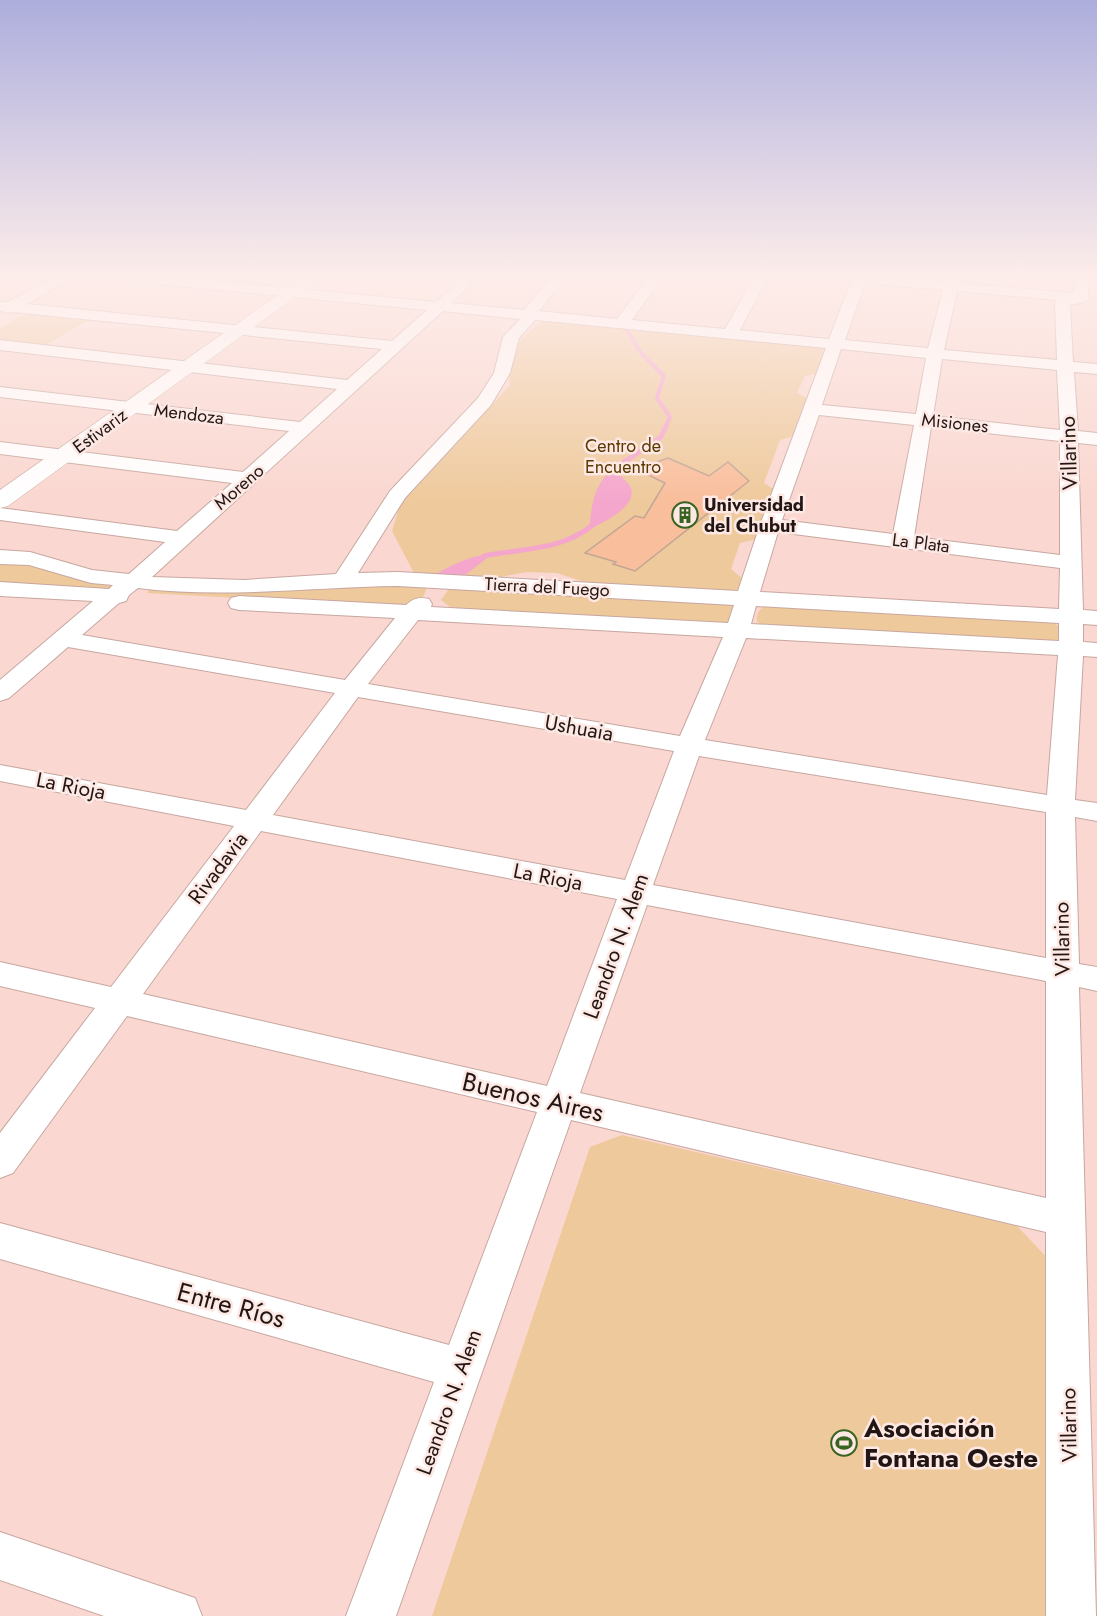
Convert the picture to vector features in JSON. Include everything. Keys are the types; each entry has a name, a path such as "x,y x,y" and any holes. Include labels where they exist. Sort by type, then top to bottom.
{"main road":[{"name":"Estivariz","path":"0,489 57,455 204,351"},
{"name":"Estivariz","path":"0,501 57,455"}],"street":[{"path":"56,351 351,386"},
{"name":"Moreno","path":"0,693 113,596 134,581 389,351"},
{"path":"343,580 398,495 485,401 502,373 508,351"},
{"name":"Leandro N. Alem","path":"371,1616 689,746 737,631 770,525 814,410 833,351"},
{"path":"917,351 1097,369"},
{"name":"Villarino","path":"1064,351 1069,436 1071,617 1084,649 1060,806 1079,975 1066,1220 1071,1616"},
{"path":"903,540 935,353"},
{"name":"Mendoza","path":"0,392 306,428"},
{"name":"Misiones","path":"814,410 1097,439"},
{"path":"0,448 249,478"},
{"path":"0,514 182,537"},
{"name":"La Plata","path":"770,525 1071,563"},
{"name":"Tierra del Fuego","path":"0,557 30,559 91,576 213,587 343,580 446,582 1097,618"},
{"name":"Rivadavia","path":"0,1162 351,689 412,612 446,582"},
{"name":"Tierra del Fuego","path":"0,589 1084,649"},
{"name":"Ushuaia","path":"63,639 689,746 1097,812"},
{"name":"La Rioja","path":"0,773 1079,975"},
{"name":"Buenos Aires","path":"0,974 1066,1220"},
{"name":"Entre Ríos","path":"0,1241 461,1369"},
{"path":"0,1556 177,1616"}],"green space":[{"name":"Centro de Encuentro","path":"513,351 826,351 819,373 805,376 797,393 807,398 794,436 780,440 764,483 775,490 757,539 740,543 731,569 744,580 740,589 722,592 593,585 557,573 527,572 490,579 415,575 392,531 400,505 510,385"},
{"path":"0,561 38,566 113,584 108,590 0,584"},
{"path":"372,583 426,586 426,590 420,600 404,607 147,593 150,589"},
{"path":"455,587 731,603 736,607 733,618 727,623 461,609 450,607 441,600 448,590"},
{"path":"765,606 1046,619 1059,627 1062,641 763,626 757,622 757,617 759,611"},
{"path":"622,1135 1017,1226 1053,1264 1054,1616 432,1616 590,1147"}],"shaded area":[{"path":"629,459 621,472 631,488 629,502 618,513 589,529 592,506 598,487 609,472"},
{"path":"492,554 464,576 436,574 470,558"}],"building":[{"name":"Universidad del Chubut","path":"668,458 709,476 728,462 749,481 635,571 613,564 616,562 585,553 635,516 644,518 665,483 636,469"}],"waterway":[{"path":"640,351 664,376 657,398 670,417 665,428"},
{"path":"621,464 661,437 666,426"},
{"path":"484,556 555,544 582,533 594,524"}],"place":[{"name":"Universidad del Chubut","path":"685,515"},
{"name":"Asociación Fontana Oeste","path":"844,1443"}]}
